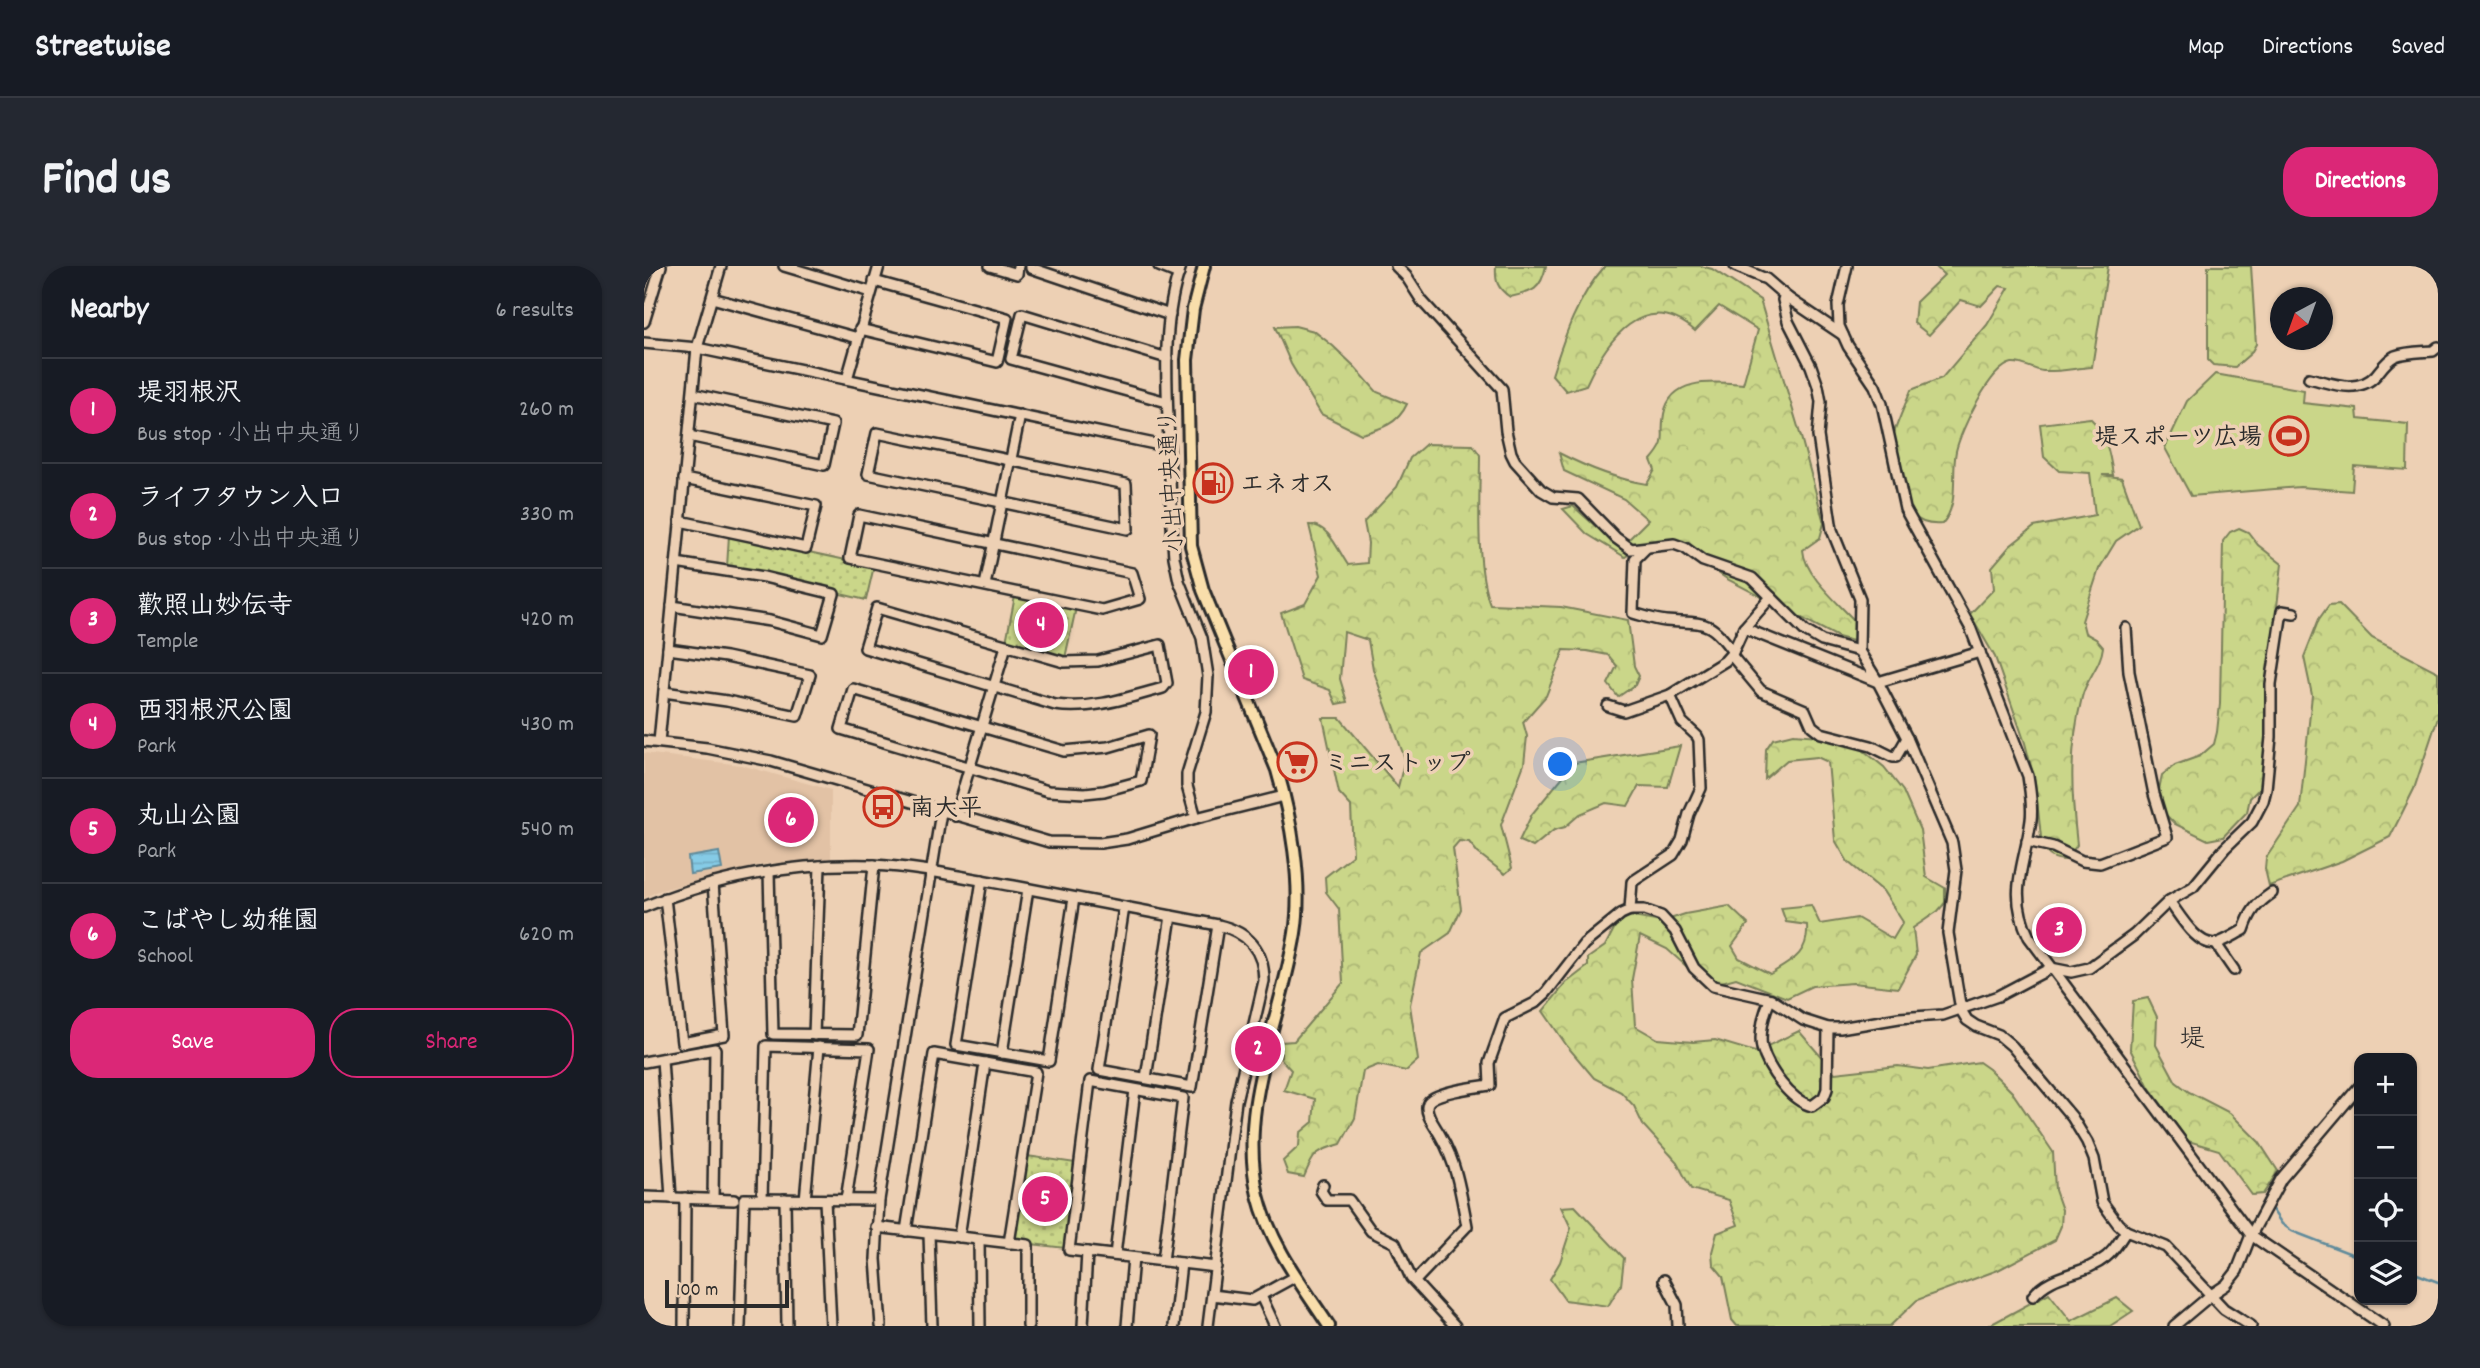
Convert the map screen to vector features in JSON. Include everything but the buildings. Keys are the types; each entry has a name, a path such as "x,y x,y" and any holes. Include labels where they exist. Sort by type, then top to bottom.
{"main road":[{"name":"小出中央通り","path":"1204,266 1193,309 1187,360 1191,545 1203,590 1277,770 1294,853 1298,905 1295,934 1252,1124 1253,1167 1258,1197 1270,1231 1329,1326"}],"street":[{"path":"644,322 662,266"},
{"path":"659,742 697,348 721,266"},
{"path":"784,266 871,292"},
{"path":"846,379 879,266"},
{"path":"990,266 1017,274 1018,266"},
{"path":"1031,266 1170,315"},
{"path":"1159,266 1180,270 1170,315 1167,358 1174,557 1179,581 1202,638 1208,676 1206,712 1187,774 1187,786 1196,818"},
{"path":"1396,266 1422,301 1502,389 1511,453 1541,490 1553,497 1578,499 1631,549 1674,544 1685,548 1703,561 1752,578 1805,631 1822,641 1859,651"},
{"path":"1735,266 1766,279 1788,298 1843,335"},
{"path":"1847,266 1838,305 1839,326 1875,386 1882,404 1905,509 1970,627 2028,776 2032,800 2019,881 2019,912 2029,937 2251,1235 2384,1326"},
{"path":"712,298 859,334 997,362 1007,318 874,281"},
{"path":"1788,298 1783,300 1788,321 1818,386 1821,402 1818,436 1832,530 1860,599 1859,651 1907,738 1952,843 1956,870 1948,933 1961,1010 1967,1020 1999,1035 2012,1046 2073,1118 2094,1159 2102,1202 2107,1212 2126,1231 2166,1247 2224,1309 2251,1326"},
{"path":"1167,358 1022,314 1011,359 1167,402"},
{"path":"644,343 697,348 1169,447"},
{"path":"2309,377 2341,386 2356,387 2372,379 2396,356 2433,351 2438,347"},
{"path":"689,436 824,465 833,424 693,394"},
{"path":"985,585 1020,415"},
{"path":"877,433 1011,460 1126,484 1128,529 868,474 877,433"},
{"path":"680,521 806,548 816,506 684,479"},
{"path":"859,515 1132,573 1140,599 1102,610 985,585 850,558 859,515"},
{"path":"1646,548 1635,559 1633,613 1664,621 1700,622 1711,627 1723,638 1761,691 1805,710 1812,726 1821,733 1871,746 1893,757 1896,757 1907,738"},
{"path":"672,606 770,621 822,635 834,594 764,576 676,563"},
{"path":"1608,706 1624,711 1670,695 1707,674 1732,653 1744,628 1771,597"},
{"path":"877,608 1054,660 1098,662 1160,645 1167,683 1163,688 1104,704 1072,707 1055,705 994,687 865,648 877,608"},
{"path":"1415,1281 1467,1226 1457,1171 1426,1111 1427,1103 1433,1096 1489,1084 1489,1063 1505,1018 1535,1003 1584,944 1621,914 1630,910 1644,910 1661,916 1675,931 1694,968 1713,986 1771,999 1803,1020 1828,1028 1899,1018 1932,1017 1961,1010 1998,996 2051,968 2071,972 2089,968 2134,935 2168,901 2193,887 2225,848 2245,830 2263,801 2281,611 2294,613"},
{"path":"1744,628 1878,682 1980,652"},
{"path":"2026,841 2053,847 2082,860 2100,863 2167,837 2154,794 2129,672 2126,628"},
{"path":"955,816 1006,646"},
{"path":"664,692 727,701 797,716 810,675 726,657 668,649"},
{"path":"853,689 982,727 1064,751 1108,747 1149,735 1141,781 1104,791 1066,793 1030,786 841,729 853,689"},
{"path":"1630,910 1632,882 1667,859 1678,848 1701,788 1699,740 1682,722 1670,695"},
{"path":"644,741 707,748 771,761 1049,842 1072,844 1127,839 1284,796"},
{"path":"881,1326 876,1227 879,1200 941,812"},
{"path":"814,1035 820,866"},
{"path":"644,906 713,883 769,872 820,866 874,866 931,871 982,880 1218,925 1241,933 1259,952 1264,974 1236,1101 1208,1326"},
{"path":"769,872 773,1034 857,1035 874,866"},
{"path":"982,880 956,1045 1049,1061 1074,898"},
{"path":"665,898 682,1043 724,1035 713,883"},
{"path":"1002,1053 1028,889"},
{"path":"2168,901 2197,936 2216,944 2244,930 2256,903 2272,893"},
{"path":"1124,907 1099,1070 1192,1087 1218,925"},
{"path":"1146,1078 1171,916"},
{"path":"2216,944 2234,970"},
{"path":"1771,999 1767,1006 1762,1046 1768,1063 1793,1095 1812,1106 1819,1102 1827,1089 1828,1028"},
{"path":"762,1199 766,1046 869,1049 846,1200"},
{"path":"805,1200 819,1047"},
{"path":"644,1062 715,1049 713,1199"},
{"path":"906,1231 934,1054 1036,1072 1009,1243"},
{"path":"662,1059 671,1198"},
{"path":"959,1237 985,1063"},
{"path":"1163,1261 1183,1098 1090,1082 1069,1250 1133,1258 1216,1267"},
{"path":"1115,1255 1135,1090"},
{"path":"2174,1326 2211,1294 2227,1285 2237,1271 2251,1235 2281,1179 2354,1093"},
{"path":"1323,1185 1321,1191 1327,1200 1349,1200 1371,1231 1395,1243 1404,1266 1450,1324"},
{"path":"644,1197 734,1200"},
{"path":"684,1326 685,1198"},
{"path":"740,1326 744,1199 879,1200"},
{"path":"785,1199 787,1326"},
{"path":"825,1200 831,1326"},
{"path":"876,1227 1028,1245 1028,1326"},
{"path":"2033,1296 2051,1280 2094,1265 2107,1257 2126,1231"},
{"path":"929,1234 932,1326"},
{"path":"979,1240 980,1326"},
{"path":"1083,1326 1087,1252"},
{"path":"1127,1326 1133,1258"},
{"path":"1174,1326 1181,1263"},
{"path":"1212,1295 1252,1300 1296,1276"},
{"path":"1664,1280 1677,1305 1678,1326"},
{"path":"1261,1296 1275,1326"}],"shaded area":[{"path":"644,753 741,765 831,790 831,867 775,863 756,866 658,891 644,898"}],"green space":[{"path":"1496,266 1546,266 1542,280 1535,289 1510,297 1498,284"},
{"path":"1605,266 1701,266 1712,269 1760,300 1824,523 1820,538 1803,550 1805,561 1818,582 1862,629 1857,642 1838,637 1727,579 1669,540 1645,543 1625,557 1587,534 1563,509 1573,506 1620,548 1648,520 1624,499 1564,471 1559,453 1602,472 1647,484 1655,470 1651,460 1662,442 1664,414 1668,402 1675,393 1696,384 1743,384 1758,330 1719,306 1695,331 1676,319 1659,315 1643,317 1616,337 1594,368 1586,385 1566,391 1552,375 1579,304"},
{"path":"1935,266 2108,266 2092,367 2043,371 2012,363 1995,375 1970,415 1959,441 1953,499 1948,516 1942,524 1924,522 1907,508 1891,472 1890,447 1911,390 1942,378 1987,325 2009,288 2000,286 1981,306 1961,300 1929,335 1914,323 1916,302 1944,275"},
{"path":"2208,266 2251,266 2256,344 2251,353 2235,367 2213,365 2208,360"},
{"path":"1295,326 1314,331 1333,346 1377,392 1407,404 1399,416 1382,428 1361,434 1321,414 1291,364 1275,327"},
{"name":"堤スポーツ広場","path":"2215,374 2304,390 2303,403 2357,409 2358,419 2408,424 2407,470 2354,466 2352,491 2300,487 2191,496 2165,448 2187,401"},
{"path":"2090,418 2104,437 2113,475 2102,475 2122,478 2139,525 2116,541 2099,569 2082,621 2085,633 2103,647 2084,690 2075,735 2073,807 2077,845 2066,860 2062,860 2052,857 2042,846 2035,782 2025,743 1995,657 1970,614 1994,589 1992,567 2010,546 2034,527 2095,515 2090,473 2059,471 2044,457 2040,424"},
{"path":"1426,444 1473,445 1480,455 1480,551 1490,604 1561,607 1628,620 1634,666 1639,676 1635,685 1618,697 1608,684 1617,666 1608,655 1564,650 1546,696 1523,722 1527,736 1524,764 1501,825 1512,868 1505,874 1478,853 1469,842 1459,841 1453,848 1461,909 1450,933 1421,953 1410,1005 1418,1060 1406,1071 1378,1065 1363,1071 1355,1118 1341,1144 1317,1154 1310,1162 1304,1177 1288,1174 1283,1161 1299,1146 1300,1133 1313,1122 1315,1099 1284,1090 1291,1070 1281,1059 1281,1042 1294,1041 1343,983 1339,909 1326,892 1325,877 1353,855 1351,806 1339,793 1323,718 1340,718 1398,787 1405,759 1373,669 1368,640 1344,632 1340,679 1347,702 1336,704 1330,690 1302,680 1281,613 1305,604 1321,575 1309,525 1322,529 1327,534 1348,565 1367,563 1368,543 1364,522 1397,487 1410,458"},
{"path":"2239,528 2248,532 2258,545 2282,564 2274,632 2267,764 2260,788 2250,798 2247,812 2223,837 2208,840 2175,824 2162,811 2158,794 2162,775 2175,765 2200,756 2214,744 2220,704 2223,541 2230,532"},
{"path":"729,535 874,566 866,600 727,567"},
{"path":"1015,596 1076,608 1065,658 1006,642"},
{"path":"2339,604 2372,638 2438,672 2438,717 2414,789 2390,837 2342,861 2269,886 2265,869 2266,858 2300,807 2312,695 2304,657 2319,619 2329,605"},
{"path":"1793,734 1848,738 1884,767 1903,791 1920,830 1926,877 1945,888 1945,903 1913,928 1916,955 1898,988 1853,983 1812,986 1787,998 1736,978 1718,983 1696,975 1667,949 1640,936 1632,979 1635,1026 1658,1039 1693,1042 1715,1040 1755,1052 1799,1031 1835,1073 1898,1066 1928,1070 1979,1062 2012,1092 2053,1152 2055,1190 2062,1210 2061,1226 2055,1240 1998,1270 1917,1300 1890,1326 1737,1326 1732,1320 1723,1276 1713,1264 1712,1252 1717,1233 1738,1225 1729,1200 1691,1189 1677,1162 1643,1125 1634,1106 1621,1092 1594,1078 1567,1046 1543,1011 1566,983 1588,966 1588,958 1605,946 1615,927 1628,916 1661,922 1685,914 1729,906 1748,924 1732,946 1739,958 1770,974 1798,956 1807,935 1807,925 1786,922 1781,908 1811,905 1820,924 1857,918 1893,939 1903,922 1883,891 1848,862 1835,840 1828,762 1817,757 1787,760 1765,779 1766,749 1773,739"},
{"path":"1680,746 1668,787 1639,786 1628,806 1606,803 1580,814 1533,847 1519,841 1532,814 1574,763"},
{"path":"2148,998 2157,1017 2156,1045 2176,1082 2189,1092 2230,1113 2259,1142 2278,1171 2263,1194 2252,1195 2219,1150 2188,1141 2149,1087 2130,1049 2133,1001"},
{"path":"1027,1156 1076,1163 1065,1248 1032,1244 1032,1241 1016,1239 1014,1236"},
{"path":"1575,1206 1624,1258 1621,1285 1608,1306 1565,1300 1550,1279 1560,1262 1571,1228 1561,1207"},
{"path":"2049,1293 2071,1321 2117,1298 2133,1311 2110,1326 1988,1326"}],"water":[{"path":"719,852 722,869 690,874 688,857"}],"waterway":[{"path":"2271,1208 2282,1224 2292,1231 2354,1255"},
{"path":"2417,1274 2438,1282"}],"place":[{"name":"堤スポーツ広場","path":"2289,436"},
{"name":"エネオス","path":"1213,483"},
{"name":"西羽根沢公園","path":"1041,625"},
{"name":"堤羽根沢","path":"1251,672"},
{"name":"ミニストップ","path":"1297,762"},
{"name":"南大平","path":"883,807"},
{"name":"こばやし幼稚園","path":"791,820"},
{"name":"歡照山妙伝寺","path":"2059,930"},
{"name":"ライフタウン入口","path":"1258,1049"},
{"name":"丸山公園","path":"1045,1199"}],"district":[{"name":"堤","path":"2192,1037"}]}
